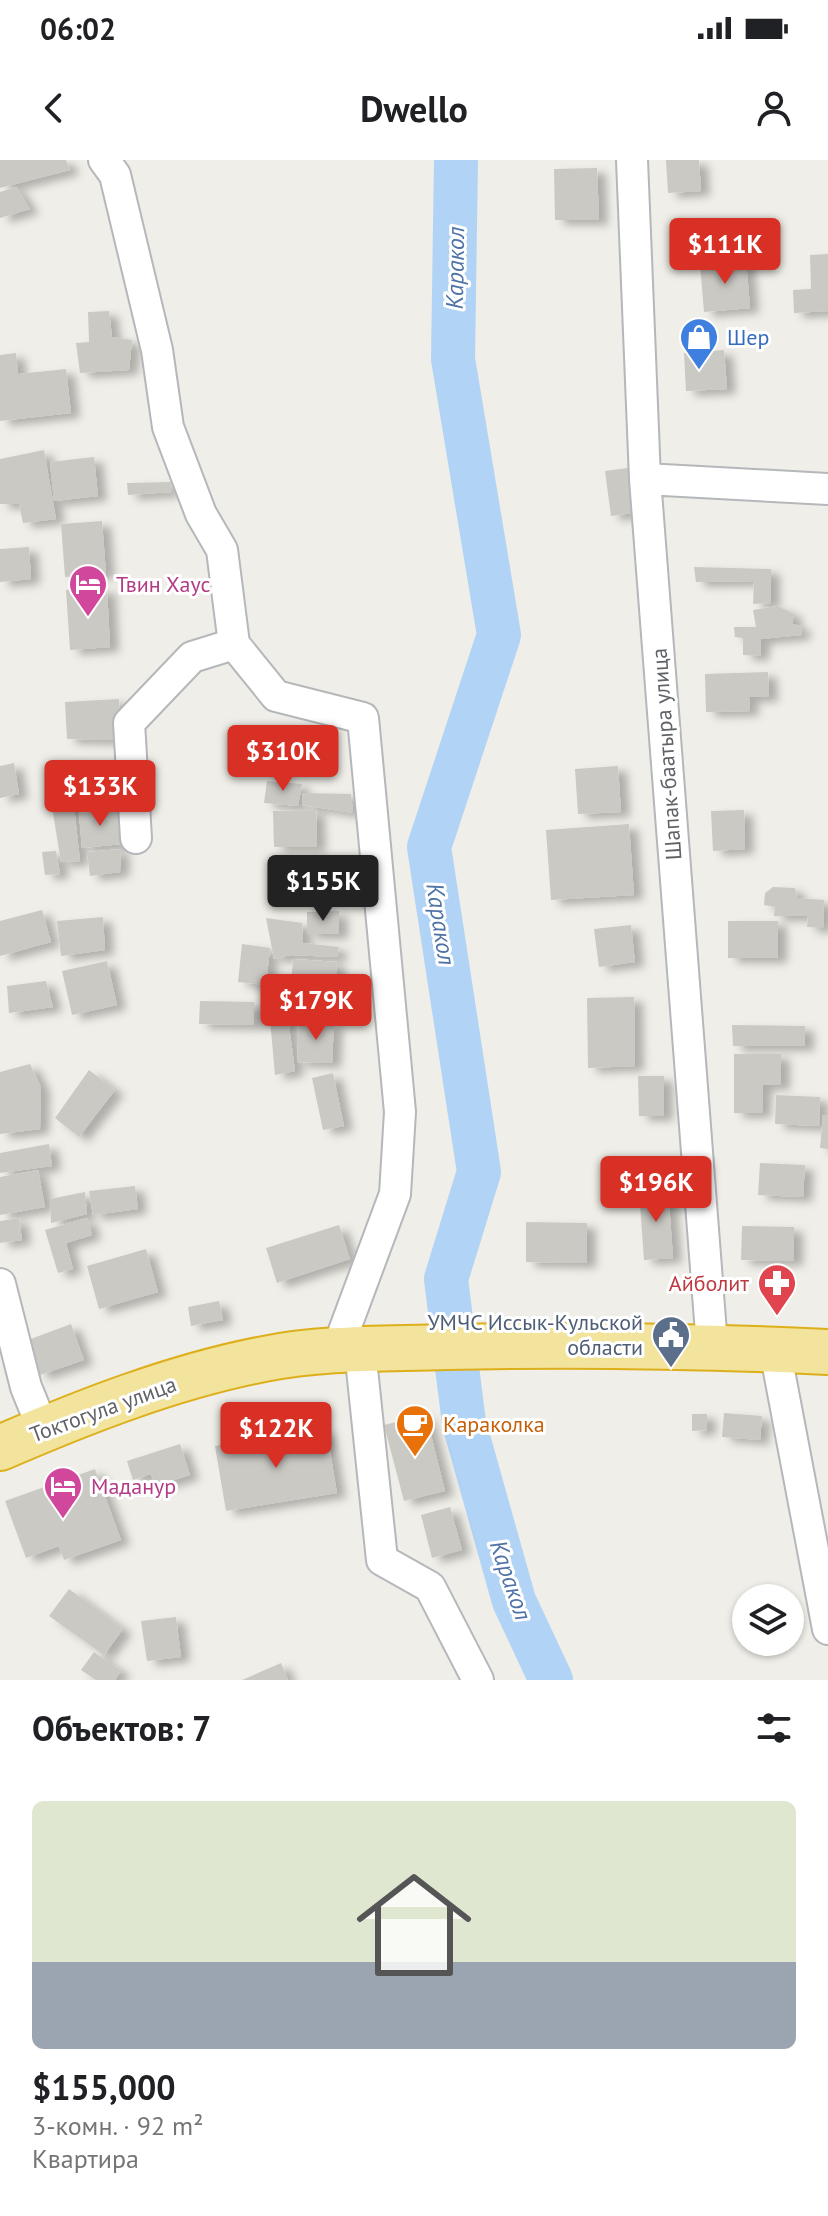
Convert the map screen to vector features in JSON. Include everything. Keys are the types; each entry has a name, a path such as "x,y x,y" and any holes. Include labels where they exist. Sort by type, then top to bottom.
{"highway":[{"name":"Токтогула улица","path":"0,1448 43,1429 200,1373 267,1358 359,1350 525,1345 712,1346 828,1352"}],"street":[{"path":"104,160 115,175 157,350 168,427 201,514 222,550 234,644 276,696 363,718 400,1112 395,1194 359,1350 382,1560 430,1587 478,1680"},
{"name":"Шапак-баатыра улица","path":"632,160 645,479 712,1346"},
{"path":"645,479 828,489"},
{"path":"136,838 129,723 192,657 234,644"},
{"path":"0,1284 26,1387 43,1429"},
{"path":"775,1350 828,1629"}],"building":[{"path":"0,160 66,160 70,170 0,188"},
{"path":"666,160 699,160 701,191 668,193"},
{"path":"597,168 599,220 555,220 554,169"},
{"path":"16,187 30,209 0,218 0,192"},
{"path":"706,218 710,249 675,253 671,223"},
{"path":"828,254 828,311 794,313 793,290 811,289 810,255"},
{"path":"746,260 750,308 704,312 700,264"},
{"path":"109,311 112,337 132,340 129,370 80,373 76,343 89,342 88,312"},
{"path":"724,350 727,389 686,391 684,353"},
{"path":"16,353 18,374 66,369 71,413 0,421 0,355"},
{"path":"44,450 56,519 23,523 19,504 0,504 0,459"},
{"path":"94,457 98,496 54,501 50,462"},
{"path":"628,468 633,513 611,516 605,471"},
{"path":"171,482 171,492 128,495 127,483"},
{"path":"102,521 106,574 65,577 61,524"},
{"path":"29,547 31,579 0,582 0,549"},
{"path":"694,567 771,569 771,603 753,604 754,581 696,582"},
{"path":"107,588 110,647 70,650 66,590"},
{"path":"778,606 794,614 792,624 802,626 801,635 761,639 760,656 743,655 743,638 735,637 734,627 756,627 753,610"},
{"path":"768,672 769,697 749,697 750,711 706,712 705,674"},
{"path":"119,699 121,740 67,739 65,702"},
{"path":"264,741 292,744 295,767 265,770"},
{"path":"14,763 19,794 0,798 0,766"},
{"path":"618,766 621,812 578,814 575,769"},
{"path":"267,781 302,784 298,806 264,803"},
{"path":"303,793 351,794 353,813 302,805"},
{"path":"73,798 80,861 61,862 51,801"},
{"path":"119,809 122,844 82,848 79,813"},
{"path":"316,810 317,847 274,847 273,811"},
{"path":"744,810 745,849 713,851 711,811"},
{"path":"629,824 634,895 551,900 546,830"},
{"path":"121,849 120,872 90,876 87,852"},
{"path":"56,851 60,874 45,875 42,852"},
{"path":"773,887 795,888 797,898 824,900 823,928 807,927 808,916 774,916 775,907 764,905 765,893"},
{"path":"42,910 51,942 0,956 0,921"},
{"path":"339,911 339,934 307,934 307,912"},
{"path":"103,917 105,950 61,956 57,921"},
{"path":"266,918 302,923 303,943 339,947 337,957 290,955 274,959"},
{"path":"728,921 778,921 778,958 728,958"},
{"path":"631,925 635,962 599,967 594,929"},
{"path":"242,944 270,948 266,985 238,982"},
{"path":"293,959 337,962 334,999 290,996"},
{"path":"107,961 117,1005 72,1015 62,971"},
{"path":"46,981 53,1007 9,1013 7,986"},
{"path":"634,997 635,1066 588,1068 587,998"},
{"path":"269,998 308,1003 307,1015 266,1015"},
{"path":"200,1001 254,1002 254,1025 199,1024"},
{"path":"288,1018 295,1071 275,1075 270,1019"},
{"path":"299,1022 334,1023 332,1063 297,1062"},
{"path":"732,1025 805,1026 805,1046 733,1046"},
{"path":"734,1054 781,1054 781,1085 763,1085 762,1113 734,1113"},
{"path":"30,1064 41,1087 40,1129 0,1134 0,1072"},
{"path":"89,1070 115,1090 79,1137 55,1118"},
{"path":"333,1073 344,1126 323,1130 312,1078"},
{"path":"638,1076 664,1076 664,1116 639,1116"},
{"path":"776,1095 820,1097 819,1126 775,1124"},
{"path":"823,1115 828,1115 828,1149 820,1148"},
{"path":"49,1144 52,1166 0,1173 0,1153"},
{"path":"760,1163 805,1165 803,1197 758,1195"},
{"path":"38,1170 45,1207 0,1215 0,1177"},
{"path":"135,1186 138,1209 93,1215 89,1191"},
{"path":"668,1189 673,1258 644,1260 639,1190"},
{"path":"85,1192 87,1214 51,1223 50,1199"},
{"path":"19,1218 22,1240 0,1243 0,1221"},
{"path":"87,1218 92,1235 66,1243 73,1269 58,1273 45,1230"},
{"path":"526,1222 587,1223 587,1263 526,1262"},
{"path":"339,1225 350,1259 277,1283 266,1248"},
{"path":"742,1226 794,1227 794,1261 741,1260"},
{"path":"146,1249 158,1292 99,1309 87,1266"},
{"path":"219,1301 223,1320 191,1326 188,1307"},
{"path":"71,1324 84,1360 40,1375 28,1340"},
{"path":"724,1413 762,1416 760,1440 722,1437"},
{"path":"692,1414 707,1414 707,1430 692,1431"},
{"name":"Караколка","path":"426,1415 445,1491 404,1501 384,1425"},
{"path":"326,1428 337,1493 226,1511 215,1446"},
{"path":"180,1444 190,1475 155,1486 151,1474 133,1480 127,1461"},
{"name":"Маданур","path":"95,1469 121,1540 64,1560 59,1546 26,1558 5,1501"},
{"path":"450,1507 462,1550 432,1558 421,1515"},
{"path":"69,1589 123,1629 104,1655 49,1616"},
{"path":"176,1617 181,1657 147,1661 141,1621"},
{"path":"94,1652 121,1671 115,1680 96,1680 81,1670"},
{"path":"281,1663 288,1680 242,1680"}],"waterway":[{"name":"Каракол","path":"456,160 453,359 499,635 429,847 479,1172 446,1279 464,1423 514,1601 551,1680"}],"place":[{"name":"Шер","path":"699,371"},
{"name":"Твин Хаус","path":"88,618"},
{"name":"Айболит","path":"777,1317"},
{"name":"УМЧС Иссык-Кульской области","path":"671,1369"},
{"name":"Караколка","path":"415,1458"},
{"name":"Маданур","path":"63,1520"}]}
